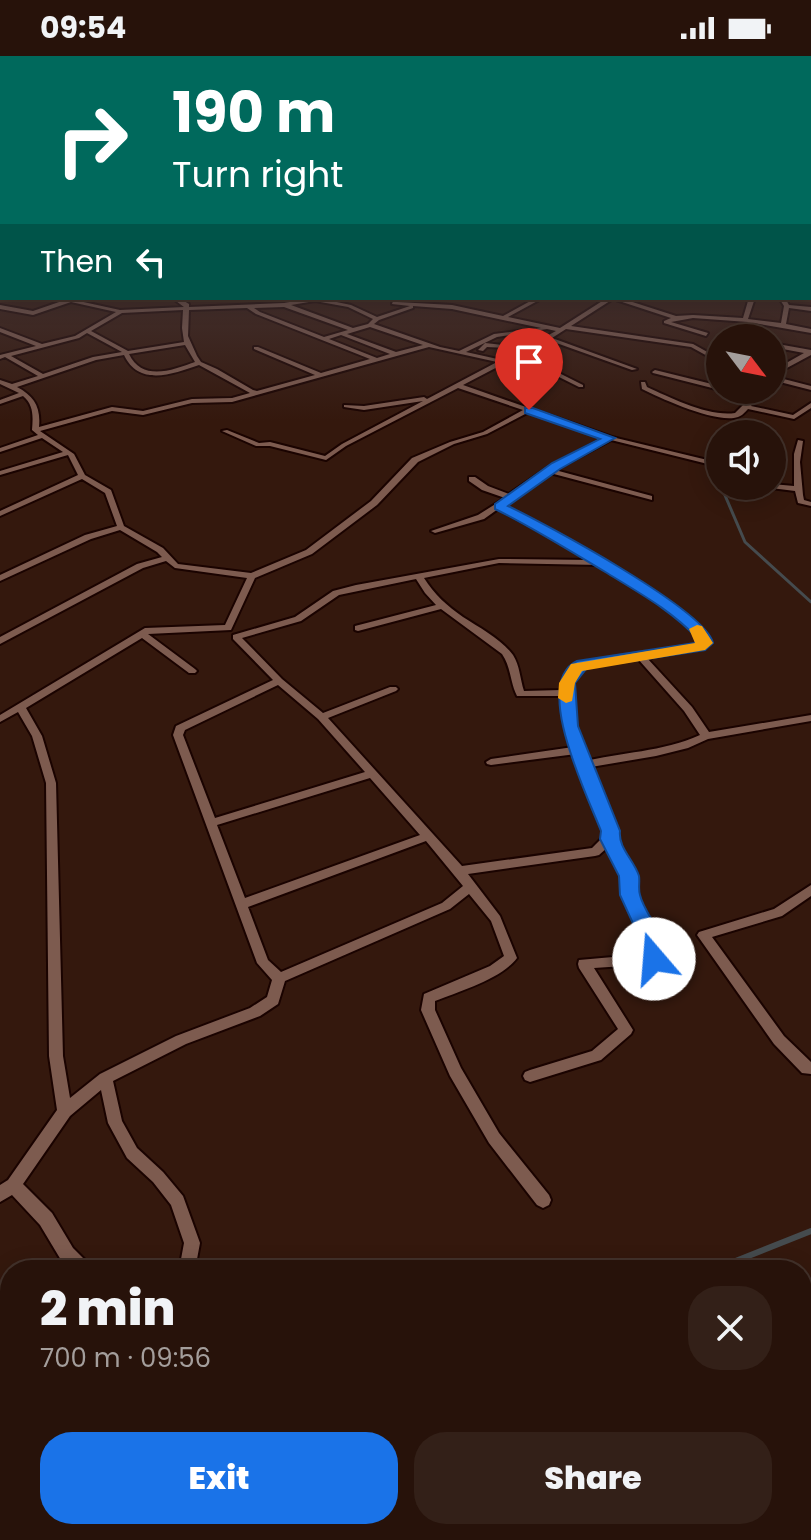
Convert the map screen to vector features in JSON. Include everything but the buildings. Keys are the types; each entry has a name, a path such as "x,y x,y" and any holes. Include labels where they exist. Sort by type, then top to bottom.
{"street":[{"path":"0,307 33,313 71,300 121,311 284,305 313,300"},
{"path":"177,300 187,308"},
{"path":"323,300 349,306 377,319"},
{"path":"396,300 394,303 452,307 561,328 697,348 706,353"},
{"path":"505,317 536,300"},
{"path":"225,431 258,445 277,445 323,458 548,338 610,300"},
{"path":"619,300 676,318"},
{"path":"783,300 787,306 783,324"},
{"path":"749,321 751,301"},
{"path":"452,307 459,303"},
{"path":"284,305 352,329"},
{"path":"322,339 370,325 377,319 415,305"},
{"path":"248,306 376,360"},
{"path":"787,306 811,309"},
{"path":"187,308 182,318 186,343 199,363"},
{"path":"2,356 89,332 121,311"},
{"path":"706,334 666,322 693,315 774,324"},
{"path":"744,324 749,321"},
{"path":"370,325 428,345 559,375 581,386"},
{"path":"786,326 811,331"},
{"path":"461,352 496,335 561,328"},
{"path":"0,330 40,345"},
{"path":"474,354 485,345 506,346 531,331"},
{"path":"89,332 125,352 131,363 148,373 167,375 199,363 212,367 248,391 258,393"},
{"path":"340,333 395,354"},
{"path":"548,338 634,369"},
{"path":"13,386 95,358 186,343"},
{"path":"697,348 706,344"},
{"path":"0,450 39,433 112,409 154,412 178,403 232,400 428,345"},
{"path":"786,347 810,353"},
{"path":"256,348 319,374"},
{"path":"786,368 810,353"},
{"path":"2,356 43,376"},
{"path":"655,372 706,385"},
{"path":"786,380 811,388"},
{"path":"0,382 13,386 37,406 39,433"},
{"path":"643,383 644,388 669,400 726,416 736,416 748,404"},
{"path":"459,386 610,438 706,462"},
{"path":"0,402 22,394"},
{"path":"346,406 364,408 433,398"},
{"path":"746,407 794,417 811,405"},
{"path":"39,433 68,453 82,476 111,495 121,527 160,550 175,566 186,570 252,576 324,542 374,503 415,460 452,443 485,433 529,410"},
{"path":"435,531 472,522 550,471 610,438"},
{"path":"800,441 796,453 799,471 797,489 801,501 811,504"},
{"path":"0,473 68,453"},
{"path":"550,471 649,498"},
{"path":"0,514 82,476"},
{"path":"472,479 485,488 510,497"},
{"path":"786,488 797,489"},
{"path":"499,506 601,563 675,610 704,637 705,643 700,647 576,667 567,683 565,693 570,726 610,831 609,839 629,876 630,895 653,943 654,959 584,964 626,1030 596,1056 530,1076"},
{"path":"0,578 88,537 121,527"},
{"path":"0,641 140,566 167,558"},
{"path":"236,637 308,615 341,591 499,561 601,563"},
{"path":"228,628 252,576"},
{"path":"420,578 440,607 505,653 513,665 520,694 565,693"},
{"path":"358,628 440,607"},
{"path":"0,719 141,633 166,627 228,628 279,681 322,717 459,871 496,919 511,958 495,970 429,998 428,1010 455,1072 494,1138 543,1200"},
{"path":"141,633 192,671"},
{"path":"640,656 688,709 706,736"},
{"path":"279,681 180,728 178,735 263,963 279,978"},
{"path":"322,717 393,689"},
{"path":"20,707 37,736 51,783 56,1056 65,1111"},
{"path":"585,764 656,753 706,736 811,718"},
{"path":"491,762 579,750"},
{"path":"211,823 370,774"},
{"path":"240,905 428,836"},
{"path":"459,871 595,852 609,839"},
{"path":"279,978 446,906 470,887"},
{"path":"811,890 778,913 703,935 779,1040 807,1069 811,1068"},
{"path":"73,1260 46,1219 7,1190 65,1111 105,1078 181,1040 255,1012 273,1000 279,978"},
{"path":"105,1078 115,1123 132,1153 158,1177 177,1201 192,1243 189,1260"}],"waterway":[{"path":"727,500 745,542 811,602"},
{"path":"738,1260 811,1231"}],"slow traffic":[{"path":"566,698 567,683 576,667 700,647 705,643 697,629"}],"route":[{"path":"529,410 610,438 556,466 499,506 536,524 663,602 687,619 704,637 705,643 700,647 583,664 576,667 565,693 570,726 610,831 609,839 629,876 630,895 653,943 654,959"}]}
